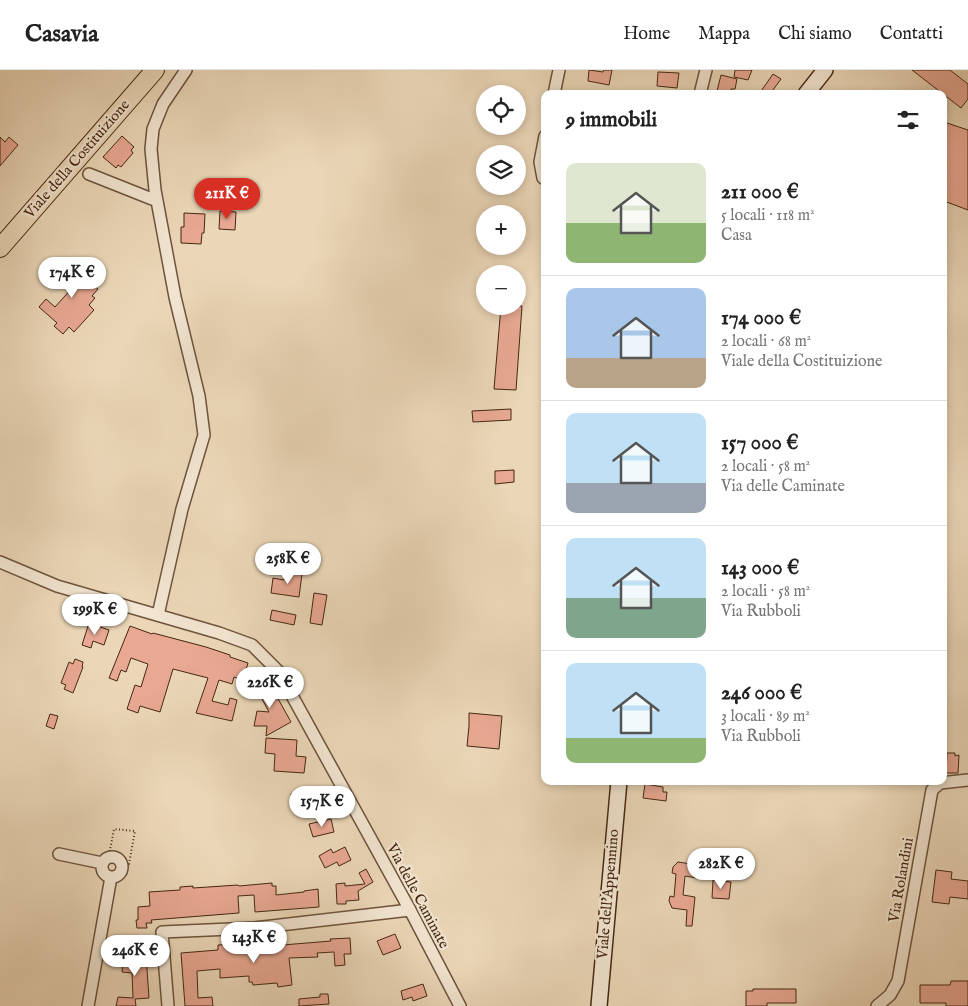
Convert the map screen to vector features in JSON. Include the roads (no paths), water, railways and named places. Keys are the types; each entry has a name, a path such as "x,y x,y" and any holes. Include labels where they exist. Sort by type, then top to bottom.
{"main road":[{"name":"Viale della Costituizione","path":"0,248 155,70"},
{"path":"809,90 825,70"},
{"name":"Viale dell'Appennino","path":"599,1006 619,785"}],"street":[{"path":"158,615 182,509 204,435 199,396 176,297 157,201 151,149 153,129 163,104 186,70"},
{"path":"555,90 559,70"},
{"path":"701,90 706,70"},
{"path":"89,174 157,201"},
{"name":"Via delle Caminate","path":"0,562 57,586 219,633 252,645 279,672 410,910 460,1006"},
{"name":"Via Rolandini","path":"947,783 968,780"},
{"name":"Via Rolandini","path":"877,1006 890,995 898,981 932,790 939,785"},
{"path":"59,854 105,860 113,856 120,859 122,869 118,875 110,877 103,872 105,860"},
{"path":"88,1006 110,877"},
{"path":"168,1006 162,932 254,928 410,910"}]}
